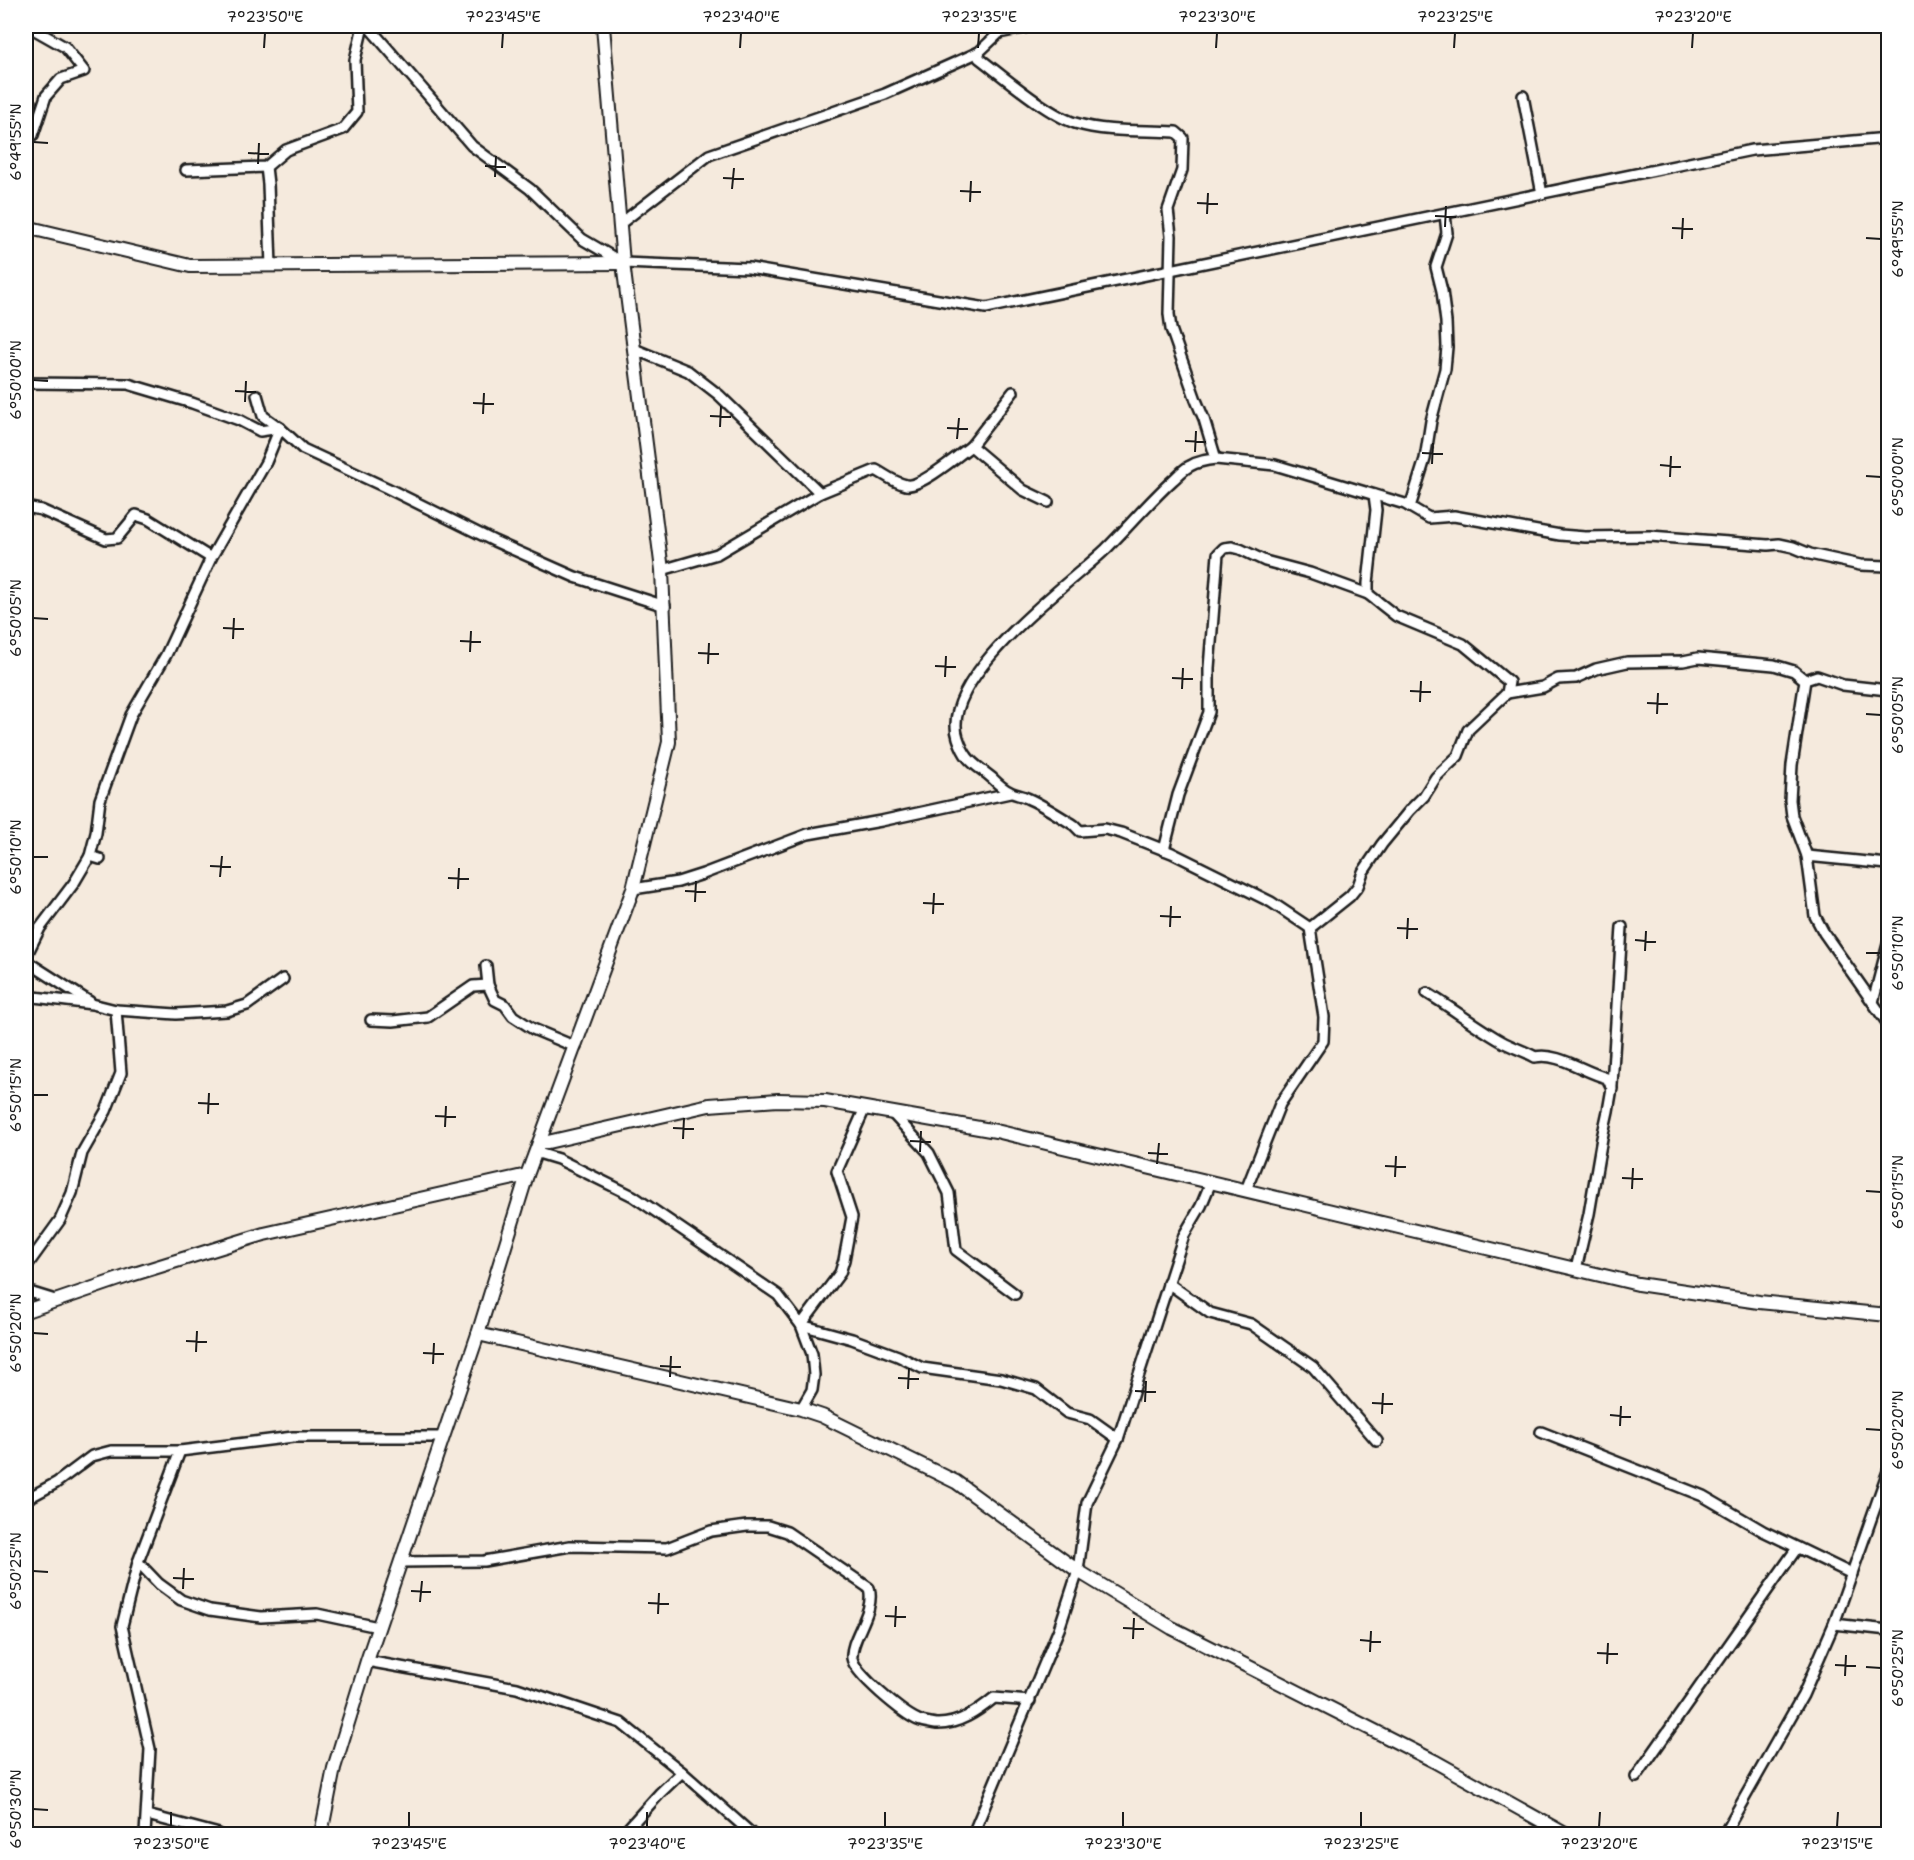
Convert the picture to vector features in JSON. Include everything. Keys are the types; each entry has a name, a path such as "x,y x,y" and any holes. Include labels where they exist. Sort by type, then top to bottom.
{"street":[{"path":"26,139 33,135 46,96 61,79 84,71 65,48 28,26"},
{"path":"186,170 266,167 286,150 343,129 357,111 355,60 366,26"},
{"path":"366,26 472,146 530,189 582,239 623,263"},
{"path":"321,1834 334,1768 367,1661 478,1334 527,1175 633,889 669,742 662,570 623,263 603,26"},
{"path":"991,26 999,33"},
{"path":"620,224 709,155 885,94 979,51 999,33 1033,26"},
{"path":"979,51 979,58 1047,108 1073,123 1103,129 1176,132 1183,138 1182,170 1168,210 1169,314 1171,329 1216,459"},
{"path":"1523,96 1542,194"},
{"path":"26,226 190,266 623,263 749,268 986,308 1752,150 1888,138"},
{"path":"266,167 271,266"},
{"path":"1410,507 1420,480 1431,421 1445,369 1446,322 1436,267 1447,233 1445,214"},
{"path":"634,350 688,371 719,395 820,493"},
{"path":"26,382 128,384 211,409 260,431 280,428"},
{"path":"662,570 717,554 820,493 876,470 900,483 911,485 922,480 971,446 1013,392"},
{"path":"257,395 263,416 303,449 494,541 575,577 665,606"},
{"path":"26,956 40,928 74,884 90,855 96,833 100,800 131,715 166,655 211,558 266,462 280,428"},
{"path":"971,446 1023,489 1048,502"},
{"path":"1246,1190 1280,1104 1323,1041 1324,1017 1310,928 1271,902 1164,850 1105,829 1080,831 1074,825 1027,797 1010,793 968,761 957,736 955,719 963,696 984,664 1006,637 1105,550 1139,515 1150,500 1189,466 1203,460 1216,459 1275,465 1405,504 1429,518 1454,516 1560,535 1585,537 1650,536 1779,544 1810,554 1860,565 1888,566"},
{"path":"1368,594 1376,510 1374,495"},
{"path":"26,507 41,510 106,539 117,537 136,515 148,519 211,558"},
{"path":"1164,850 1178,795 1209,712 1209,668 1218,554 1224,548 1239,549 1265,561 1310,573 1368,594 1396,616 1463,644 1509,682 1507,693"},
{"path":"1310,928 1350,896 1382,843 1424,796 1436,777 1458,756 1468,730 1507,693 1543,687 1558,679 1576,678 1596,669 1627,662 1683,661 1698,658 1774,665 1794,671 1805,680"},
{"path":"1805,680 1817,676 1843,685 1888,690"},
{"path":"1805,680 1792,765 1790,800 1792,816 1807,856 1815,916 1824,933 1888,1024"},
{"path":"633,889 678,882 808,834 1010,793"},
{"path":"90,855 99,859"},
{"path":"1807,856 1888,864"},
{"path":"1576,1269 1612,1088 1622,927"},
{"path":"1873,1002 1888,944"},
{"path":"26,961 92,1004"},
{"path":"486,966 488,985 495,1000 505,1005 513,1016 533,1029 576,1047"},
{"path":"26,996 92,1004 116,1010 176,1014 227,1011 247,1005 283,979"},
{"path":"371,1020 393,1021 428,1017 474,986 488,985"},
{"path":"1426,993 1505,1044 1523,1050 1535,1058 1546,1055 1558,1058 1592,1074 1607,1078 1612,1088"},
{"path":"26,1267 60,1220 72,1192 82,1153 106,1111 121,1073 116,1010"},
{"path":"537,1148 709,1105 778,1100 825,1101 996,1131 1638,1284 1759,1302 1888,1315"},
{"path":"801,1324 840,1273 852,1217 837,1171 864,1108"},
{"path":"892,1113 929,1153 949,1193 956,1250 1015,1294"},
{"path":"537,1148 633,1196 778,1295 801,1324 812,1354 814,1375 812,1390 801,1409"},
{"path":"26,1311 264,1234 527,1175"},
{"path":"973,1834 1059,1629 1078,1571 1087,1503 1118,1439 1184,1235 1202,1206 1211,1182"},
{"path":"1168,1283 1210,1313 1251,1324 1313,1367 1377,1442"},
{"path":"26,1291 55,1300"},
{"path":"801,1324 852,1339 898,1356 922,1368 1001,1379 1036,1389 1067,1413 1090,1419 1118,1439"},
{"path":"478,1334 801,1409 822,1416 956,1482 1078,1571 1172,1628 1434,1761 1565,1834"},
{"path":"1541,1432 1703,1496 1763,1531 1852,1574"},
{"path":"26,1498 56,1483 92,1456 111,1451 180,1451 292,1437 443,1437"},
{"path":"145,1834 150,1749 122,1626 138,1562 180,1451"},
{"path":"1724,1834 1803,1695 1834,1624 1888,1471"},
{"path":"400,1562 484,1561 570,1546 667,1548 711,1531 747,1526 768,1526 787,1532 869,1588 870,1604 852,1656 853,1662 877,1691 918,1720 937,1724 954,1722 981,1708 994,1698 1030,1701"},
{"path":"1636,1777 1797,1548"},
{"path":"138,1562 159,1584 181,1600 210,1610 261,1617 317,1614 378,1627"},
{"path":"1834,1624 1888,1630"},
{"path":"367,1661 517,1688 621,1723 682,1772 752,1834"},
{"path":"622,1834 682,1772"},
{"path":"147,1815 219,1834"}]}
